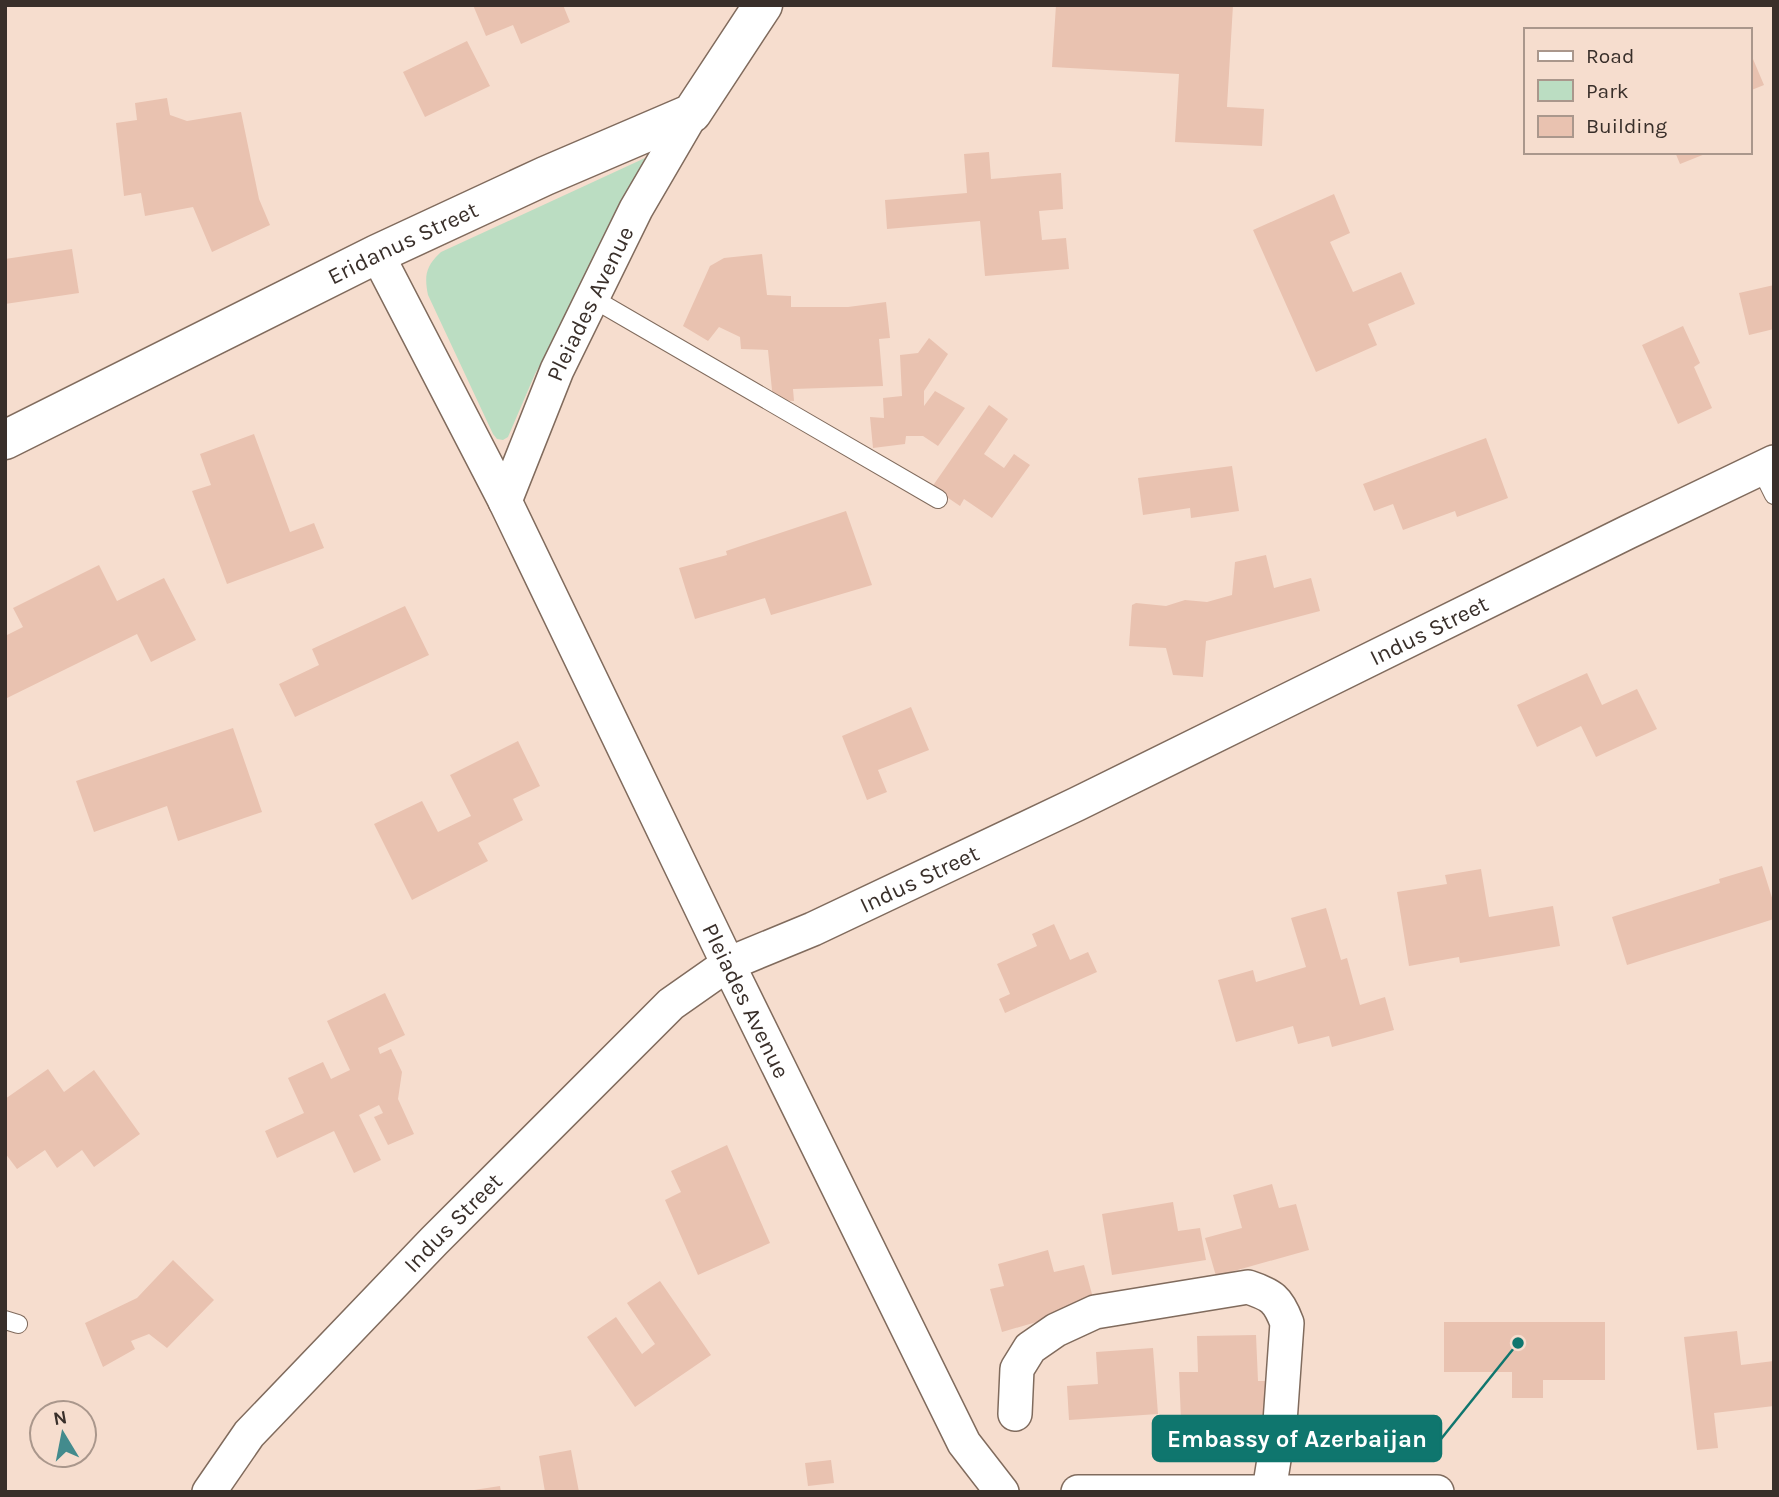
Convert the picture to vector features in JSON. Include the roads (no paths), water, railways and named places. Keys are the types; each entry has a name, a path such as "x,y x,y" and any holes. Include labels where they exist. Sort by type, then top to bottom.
{"street":[{"path":"692,113 763,5"},
{"name":"Eridanus Street","path":"5,440 377,254 545,176 692,113"},
{"name":"Pleiades Avenue","path":"505,501 557,370 636,209 692,113"},
{"name":"Pleiades Avenue","path":"377,254 505,501 728,964 964,1443 1002,1492"},
{"name":"Indus Street","path":"222,1485 249,1434 434,1241 671,1004 728,964 813,929 1077,804 1628,531 1769,475"},
{"path":"1015,1414 1017,1369 1030,1348 1056,1331 1095,1312 1248,1287 1266,1293 1275,1301 1287,1323 1280,1422 1269,1491"},
{"path":"1078,1492 1437,1492"}],"lane":[{"path":"592,298 938,499"}],"place":[{"name":"Embassy of Azerbaijan","path":"1518,1343"}]}
